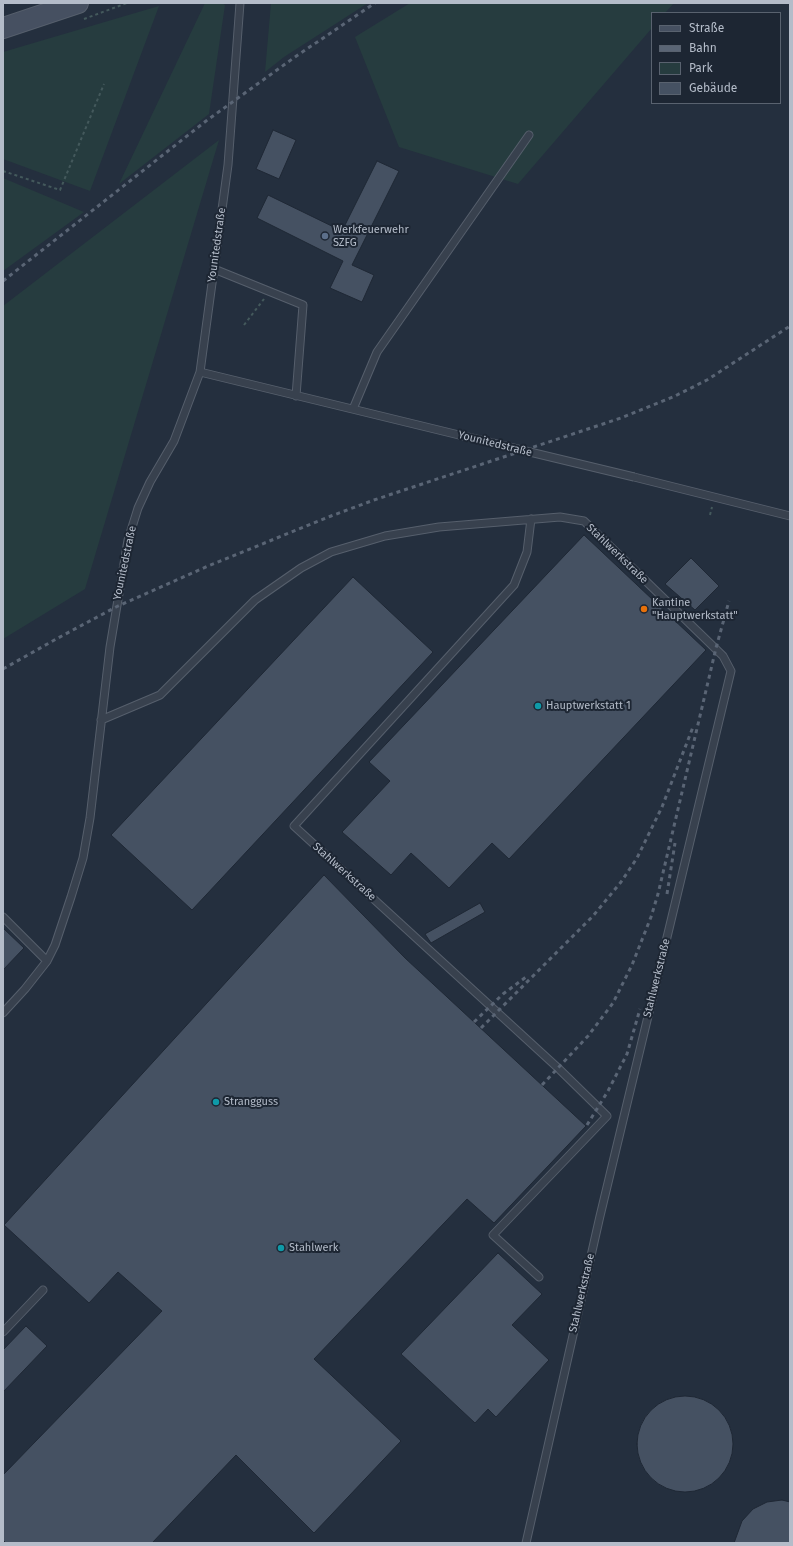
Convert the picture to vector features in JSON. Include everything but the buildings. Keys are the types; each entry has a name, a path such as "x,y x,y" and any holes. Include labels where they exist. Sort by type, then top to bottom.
{"main road":[{"path":"3,28 78,3"}],"lane":[{"name":"Younitedstraße","path":"101,720 114,618 128,540 138,508 150,482 174,441 200,372 228,165 240,3"},
{"path":"353,409 371,364 381,346 529,135"},
{"path":"214,269 303,305 296,396"},
{"name":"Younitedstraße","path":"200,372 790,516"},
{"name":"Stahlwerkstraße","path":"101,720 160,695 256,600 273,586 301,568 331,552 385,536 439,527 560,517 584,521 724,656 731,671 600,1216 526,1543"},
{"name":"Stahlwerkstraße","path":"531,519 528,552 514,585 294,826 558,1068 606,1116 493,1235 539,1277"},
{"path":"3,1013 25,990 47,961 55,944 71,897 83,858 90,818 101,720"},
{"path":"3,917 47,961"},
{"path":"3,1332 43,1290"}],"path":[{"path":"3,171 60,190 104,84"},
{"path":"244,325 270,291"},
{"path":"710,515 712,507"}],"green space":[{"path":"205,3 222,3 225,5 209,114 119,184"},
{"path":"271,3 368,3 284,57 265,72"},
{"path":"410,3 674,3 666,12 651,12 651,29 518,184 399,147 355,37"},
{"path":"159,6 90,191 3,159 3,52"},
{"path":"219,140 85,589 3,639 3,306"},
{"path":"3,178 84,212 3,271"}],"railway":[{"path":"3,281 206,121 295,57 375,3"},
{"path":"3,669 116,607 208,566 331,516 374,500 621,418 673,397 707,380 790,326"},
{"path":"542,1085 588,1036 613,1003 632,965 651,917 658,894 716,648 729,601"},
{"path":"481,1028 593,916 621,882 637,858 662,807 693,727"},
{"path":"667,894 675,843"},
{"path":"474,1022 503,994 526,977"},
{"path":"587,1125 608,1091 627,1054 640,1009"}],"place":[{"name":"Werkfeuerwehr SZFG","path":"325,236"},
{"name":"Kantine \"Hauptwerkstatt\"","path":"644,609"},
{"name":"Hauptwerkstatt 1","path":"538,706"},
{"name":"Strangguss","path":"216,1102"},
{"name":"Stahlwerk","path":"281,1248"}]}
